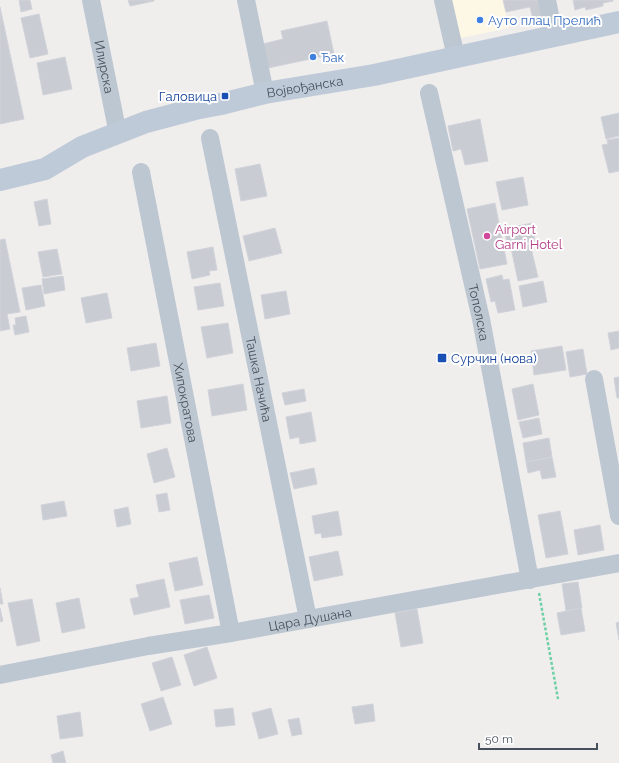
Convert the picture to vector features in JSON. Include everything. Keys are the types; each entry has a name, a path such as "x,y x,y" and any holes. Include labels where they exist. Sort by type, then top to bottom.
{"main road":[{"name":"Војвођанска","path":"0,180 45,169 82,147 146,122 195,109 265,93 374,75 619,22"}],"street":[{"name":"Илирска","path":"91,0 118,134"},
{"path":"246,0 265,93"},
{"path":"443,0 456,57"},
{"path":"547,0 554,35"},
{"name":"Тополска","path":"429,93 481,319 533,579"},
{"name":"Ташка Начића","path":"210,138 308,619"},
{"name":"Хипократова","path":"141,172 231,633"},
{"path":"594,379 619,516"},
{"name":"Цара Душана","path":"0,675 148,646 231,633 619,563"}],"path":[{"path":"533,579 558,698"}],"shaded area":[{"name":"Ауто плац Прелић","path":"448,0 503,0 509,28 456,39"}],"building":[{"path":"19,0 30,0 32,9 21,12"},
{"path":"128,0 154,0 154,1 130,6"},
{"path":"503,0 541,0 546,20 534,23 530,7 506,12"},
{"path":"573,0 613,1 603,3 603,6 586,10 585,7 575,10"},
{"path":"0,7 24,119 0,124"},
{"path":"39,14 48,54 30,58 21,18"},
{"path":"327,21 334,54 268,68 263,44 283,39 281,31"},
{"path":"65,57 72,89 43,95 37,63"},
{"path":"619,113 619,136 606,139 601,117"},
{"path":"480,119 488,161 465,165 461,149 453,151 448,126"},
{"path":"619,138 619,171 609,173 602,145 608,144 607,140"},
{"path":"260,164 267,196 241,201 235,169"},
{"path":"523,177 528,205 502,210 496,182"},
{"path":"47,199 51,224 39,226 34,202"},
{"name":"Airport Garni Hotel","path":"495,203 507,264 480,269 467,209"},
{"path":"532,223 535,241 508,247 504,229"},
{"path":"275,228 282,253 249,261 243,236"},
{"path":"5,239 20,312 7,314 10,329 0,331 0,240"},
{"path":"530,244 538,277 518,281 511,248"},
{"path":"213,247 217,270 209,271 210,275 192,279 187,252"},
{"path":"57,249 62,274 43,277 38,252"},
{"path":"502,275 503,280 509,279 515,310 498,313 495,301 491,302 486,279"},
{"path":"63,276 65,290 44,294 42,279"},
{"path":"543,281 547,302 523,307 519,286"},
{"path":"220,283 224,306 198,310 194,287"},
{"path":"41,285 45,306 26,310 22,288"},
{"path":"286,291 290,314 265,319 261,295"},
{"path":"107,293 112,318 86,323 81,298"},
{"path":"26,316 29,332 15,335 13,325 16,325 15,318"},
{"path":"228,323 233,353 207,358 201,327"},
{"path":"619,331 619,348 611,350 608,333"},
{"path":"156,343 160,366 131,371 127,348"},
{"path":"562,346 566,370 534,375 531,351"},
{"path":"583,349 587,374 570,377 566,352"},
{"path":"619,377 619,398 617,398 614,378"},
{"path":"243,384 247,410 212,416 208,390"},
{"path":"533,384 539,415 518,420 512,389"},
{"path":"304,389 306,401 285,405 282,393"},
{"path":"167,396 171,423 141,428 137,401"},
{"path":"311,412 316,441 300,444 299,437 290,439 286,417"},
{"path":"539,418 542,434 523,438 519,422"},
{"path":"549,438 552,457 526,462 523,443"},
{"path":"167,448 175,477 154,483 147,454"},
{"path":"552,457 556,477 542,479 540,470 528,473 526,462"},
{"path":"314,468 317,484 294,489 290,473"},
{"path":"167,493 170,510 159,512 156,495"},
{"path":"64,501 67,516 43,520 41,505"},
{"path":"128,507 131,524 117,527 114,510"},
{"path":"338,511 342,535 322,538 321,533 315,534 312,516"},
{"path":"560,511 568,554 546,558 538,515"},
{"path":"600,525 604,550 578,555 574,530"},
{"path":"338,551 343,575 314,581 309,557"},
{"path":"197,557 203,585 175,591 169,563"},
{"path":"164,579 170,607 134,615 130,599 139,597 136,585"},
{"path":"578,582 582,608 566,611 562,584"},
{"path":"0,588 3,604 0,604"},
{"path":"209,595 214,618 185,624 180,600"},
{"path":"79,598 85,628 62,633 56,603"},
{"path":"32,599 40,641 17,646 8,603"},
{"path":"0,608 3,621 0,622"},
{"path":"581,608 585,631 561,635 557,613"},
{"path":"417,609 423,643 401,647 395,613"},
{"path":"619,622 619,640 616,623"},
{"path":"207,647 217,678 194,686 184,655"},
{"path":"172,657 181,685 161,691 152,663"},
{"path":"163,697 172,724 150,731 141,704"},
{"path":"373,704 375,721 355,724 352,707"},
{"path":"233,708 235,725 216,727 214,710"},
{"path":"271,708 278,734 259,739 252,713"},
{"path":"80,712 83,736 60,739 57,716"},
{"path":"299,718 302,734 292,736 288,720"},
{"path":"63,751 66,763 53,763 51,755"}],"place":[{"name":"Ауто плац Прелић","path":"480,20"},
{"name":"Ђак","path":"313,57"},
{"name":"Галовица","path":"225,96"},
{"name":"Airport Garni Hotel","path":"487,236"},
{"name":"Сурчин (нова)","path":"442,358"}]}
